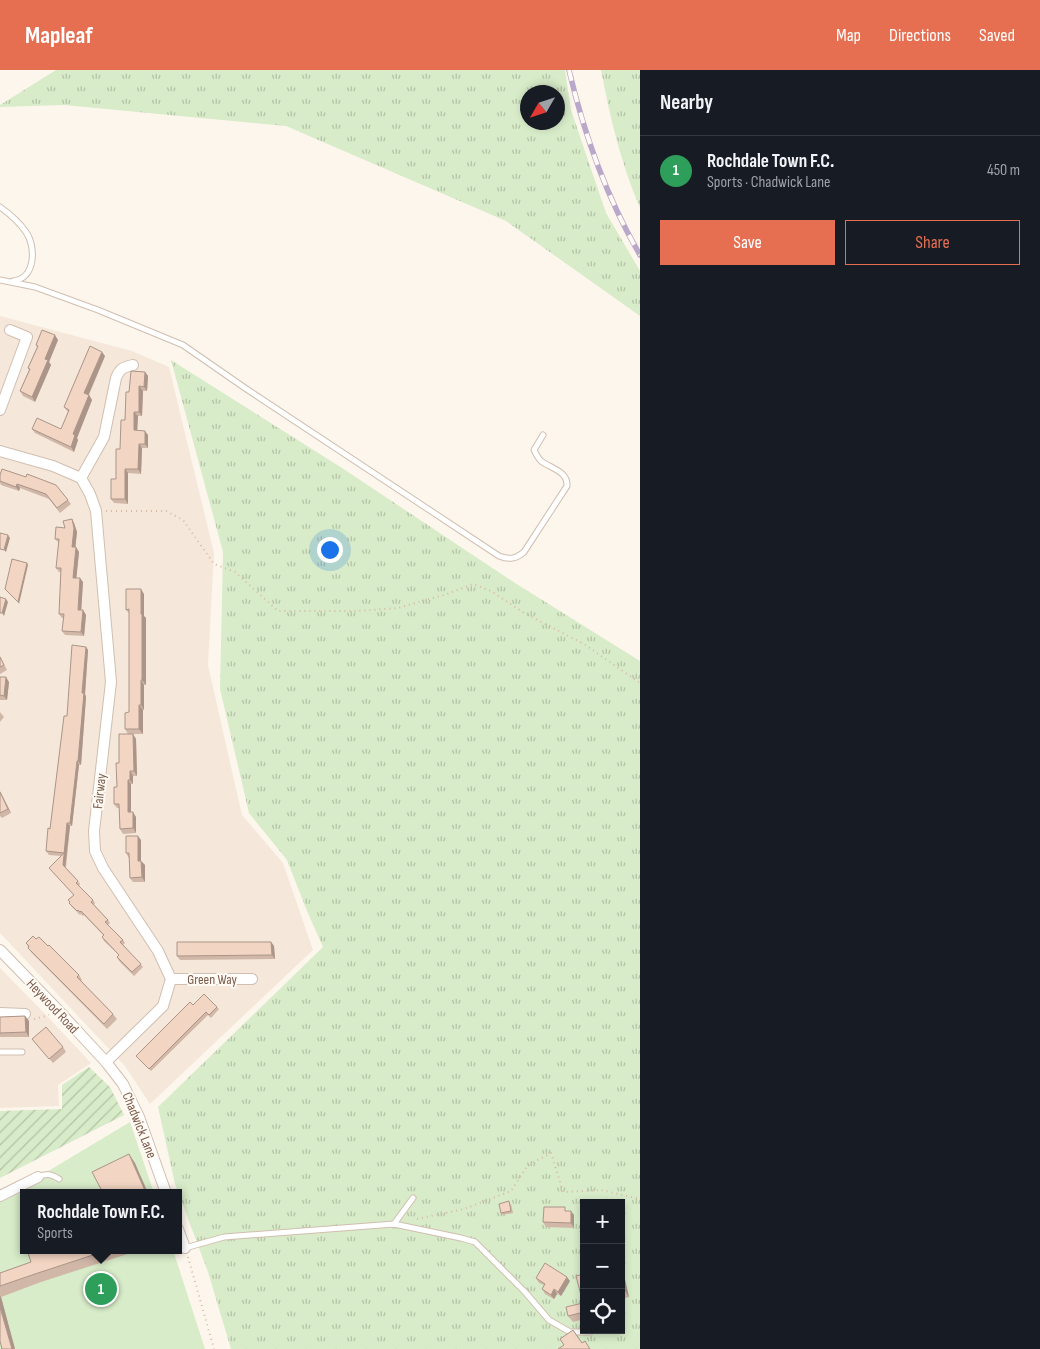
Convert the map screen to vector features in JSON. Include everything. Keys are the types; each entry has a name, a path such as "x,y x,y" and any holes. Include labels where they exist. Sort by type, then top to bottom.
{"street":[{"path":"0,410 27,337 10,330"},
{"path":"0,452 53,466 81,478 104,437 118,372 124,367 133,365"},
{"name":"Fairway","path":"81,478 90,494 96,511 110,682 94,831 95,851 103,868 158,951 171,979"},
{"name":"Heywood Road","path":"0,950 106,1062"},
{"path":"106,1062 163,1006 171,979"},
{"name":"Green Way","path":"171,979 252,979"},
{"path":"0,1013 25,1014"},
{"name":"Chadwick Lane","path":"106,1062 123,1084 139,1117 165,1189"},
{"path":"0,1196 38,1177"},
{"path":"182,1240 185,1248"}],"lane":[{"path":"0,207 12,216 27,233 32,254 27,274 17,280 3,280"},
{"path":"3,280 35,287 98,310 183,345 404,494 506,559 514,558 524,552 567,486 567,481 563,475 542,461 534,450 542,435"},
{"path":"0,1052 22,1052"},
{"path":"38,1177 46,1174 53,1175 59,1179"},
{"path":"394,1224 413,1198"},
{"path":"185,1248 224,1237 394,1224 475,1242 525,1292 549,1320 570,1332 580,1332"}],"path":[{"path":"96,511 166,511 183,520 214,564 235,572 278,611 357,611 398,608 447,594 473,584 491,592 524,613 584,644 640,683"},
{"path":"25,1014 35,1019 48,1016 56,1008"},
{"path":"394,1224 464,1209 511,1191 528,1165 551,1153 563,1192 601,1190 640,1199"},
{"path":"185,1248 214,1349"}],"shaded area":[{"path":"0,316 132,351 169,367 214,553 208,665 242,815 283,863 313,950 150,1104 125,1066 0,933"},
{"path":"0,968 91,1063 58,1085 59,1106 0,1108"}],"green space":[{"path":"56,70 565,70 571,110 606,213 640,271 640,316 506,221 286,126 64,105 0,107 0,105"},
{"path":"601,70 640,70 640,208 617,140"},
{"path":"171,360 342,468 515,583 640,661 640,1349 231,1349 208,1272 182,1203 182,1189 177,1189 175,1184 158,1107 323,947 287,860 249,813 220,689 223,552"},
{"path":"89,1067 110,1087 124,1115 0,1178 0,1111 62,1109 62,1085"},
{"path":"130,1122 153,1189 20,1189 20,1254 174,1254 205,1349 0,1349 0,1200"}],"building":[{"path":"42,330 55,335 45,359 48,360 32,397 20,391 30,369 28,368 38,346 36,345"},
{"path":"90,346 102,352 84,393 89,395 73,434 75,435 71,447 32,429 37,418 61,429 69,410 64,407"},
{"path":"131,371 145,372 144,387 139,386 139,412 134,412 134,430 145,431 145,444 139,444 138,469 125,469 125,499 111,499 111,479 116,479 116,449 120,449 121,420 125,420 126,392 129,392"},
{"path":"2,469 26,477 27,474 56,485 68,500 57,508 46,494 17,484 16,487 0,481"},
{"path":"72,519 74,528 72,547 76,547 73,578 80,578 78,610 83,610 81,632 62,631 64,614 59,614 61,568 56,568 59,539 55,539 56,527 65,528 63,521"},
{"path":"0,533 8,535 4,550 0,549"},
{"path":"12,559 27,563 18,602 5,589"},
{"path":"126,589 141,589 142,680 139,729 125,729 125,713 129,712 129,609 126,610"},
{"path":"0,597 6,599 2,613 0,613"},
{"path":"72,645 86,647 78,761 70,823 67,823 63,865 78,881 76,883 93,900 91,902 108,920 105,922 123,940 120,942 141,964 132,972 117,957 119,955 102,937 104,935 81,911 77,911 69,903 68,900 74,895 49,868 64,853 46,851 64,716 67,716"},
{"path":"0,657 4,665 0,667"},
{"path":"0,677 6,677 4,696 0,695"},
{"path":"119,734 133,734 134,771 130,771 130,780 128,780 128,812 133,812 133,828 120,829 119,804 114,804 114,787 117,787 116,763 119,763"},
{"path":"0,792 8,809 0,813"},
{"path":"126,836 138,836 138,861 141,861 142,877 130,878 129,853 126,853"},
{"path":"33,936 36,939 39,937 49,945 79,975 77,977 113,1014 104,1024 28,948 29,946 26,943"},
{"path":"177,942 271,942 272,955 177,956"},
{"path":"204,994 217,1007 209,1015 206,1012 149,1069 136,1056 190,1002 193,1005"},
{"path":"25,1016 26,1032 0,1033 0,1017"},
{"path":"46,1027 63,1047 49,1059 32,1039"},
{"path":"129,1154 144,1189 101,1189 92,1172"},
{"path":"509,1201 511,1211 501,1213 499,1204"},
{"path":"544,1207 565,1207 565,1211 571,1211 571,1223 543,1222"},
{"path":"28,1254 96,1254 0,1286 0,1273 31,1262"},
{"path":"545,1263 567,1277 558,1292 554,1289 551,1295 542,1289 545,1284 536,1278"},
{"path":"580,1275 580,1291 576,1276"},
{"path":"580,1304 580,1313 568,1316 566,1307"},
{"path":"0,1307 12,1349 2,1349 0,1341"},
{"path":"573,1330 582,1343 585,1341 590,1349 558,1349 564,1345 560,1339"}],"railway":[{"path":"569,70 589,142 617,211 640,255"}],"place":[{"name":"Rochdale Town F.C.","path":"101,1289"}]}
